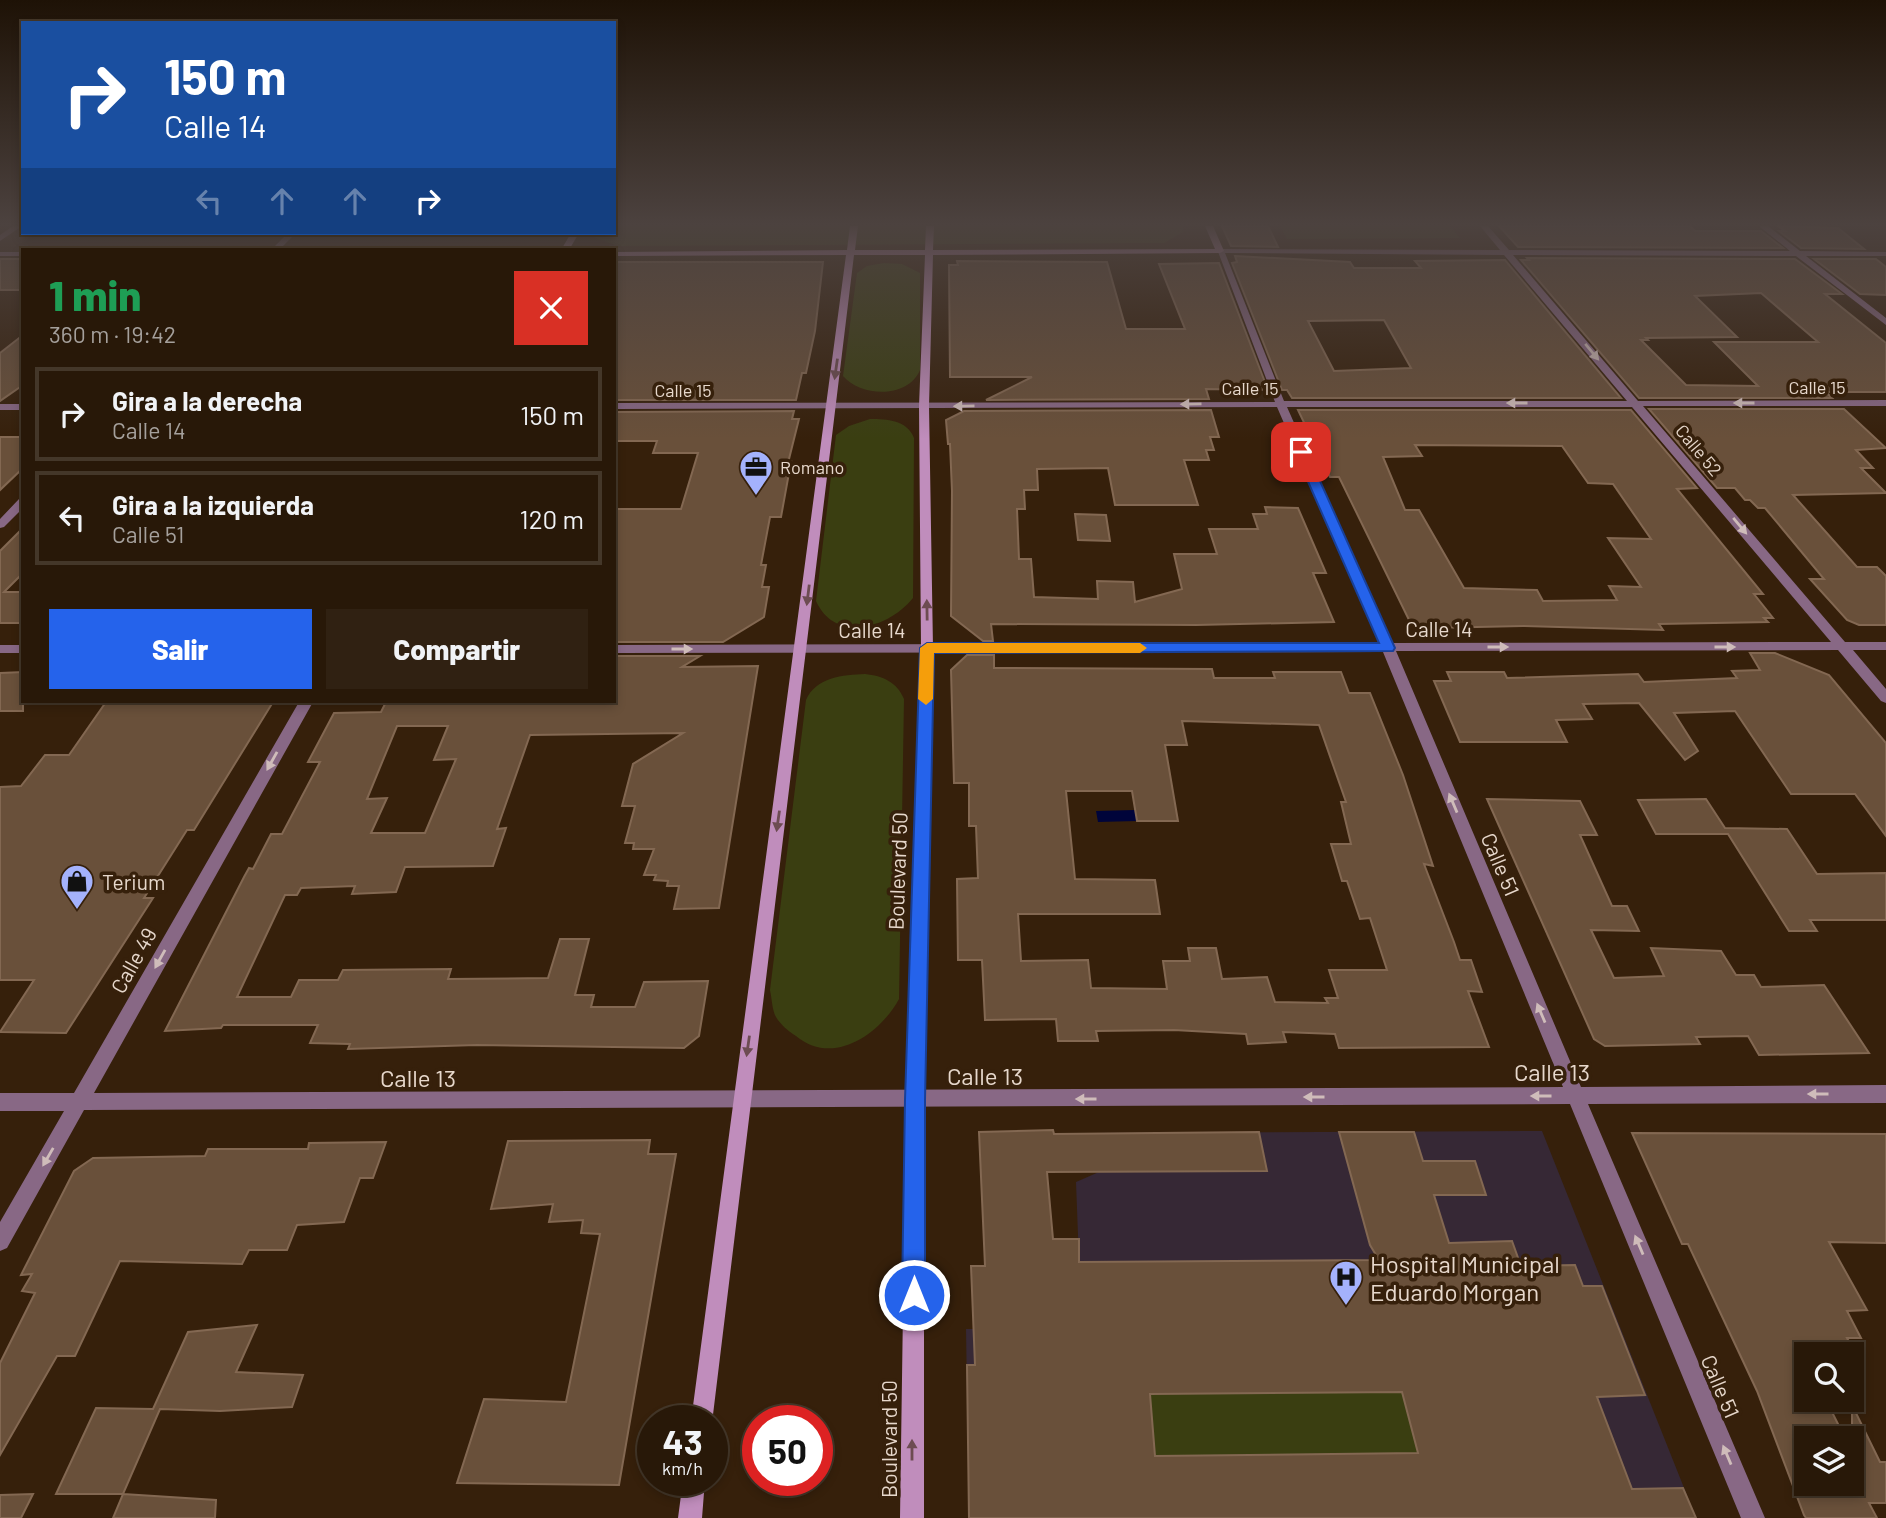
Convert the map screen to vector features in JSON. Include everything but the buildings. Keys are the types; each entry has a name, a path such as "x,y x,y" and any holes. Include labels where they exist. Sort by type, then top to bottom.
{"main road":[{"path":"704,1405 740,1100 847,297"},
{"name":"Boulevard 50","path":"912,1518 915,1100 927,648 924,406 928,297"},
{"path":"690,1518 692,1496"}],"street":[{"name":"Calle 51","path":"1238,297 1280,403 1388,648 1753,1518"},
{"name":"Calle 52","path":"1545,297 1886,698"},
{"path":"1854,297 1886,322"},
{"name":"Calle 15","path":"616,406 1886,403"},
{"path":"0,407 21,407"},
{"path":"0,524 21,503"},
{"name":"Calle 14","path":"616,649 1886,646"},
{"path":"0,649 21,649"},
{"name":"Calle 49","path":"0,1241 305,703"},
{"name":"Calle 13","path":"0,1102 1886,1094"}],"shaded area":[{"path":"1135,810 1137,821 1098,822 1096,811"},
{"name":"Hospital Municipal Eduardo Morgan","path":"1542,1131 1696,1518 969,1518 966,1329 1027,1329 1079,1262 1076,1182 1099,1172 1095,1133"}],"green space":[{"path":"854,297 920,297 920,370 914,379 905,386 884,392 861,388 843,376"},
{"path":"870,419 890,420 901,424 907,427 914,438 913,598 891,617 863,627 849,627 836,623 825,615 816,601 836,435 849,426"},
{"path":"865,674 889,681 904,699 899,999 891,1012 868,1034 840,1047 825,1048 810,1045 782,1025 775,1014 770,990 806,700 816,686 823,682"},
{"path":"1402,1392 1418,1453 1143,1456 1140,1428 1153,1428 1149,1394"}],"slow traffic":[{"path":"926,699 927,648 1140,648"}],"place":[{"name":"Romano","path":"756,497"},
{"name":"Terium","path":"77,911"},
{"name":"Hospital Municipal Eduardo Morgan","path":"1346,1307"}],"route":[{"path":"914,1295 915,1100 927,648 1388,648 1301,452"}]}
